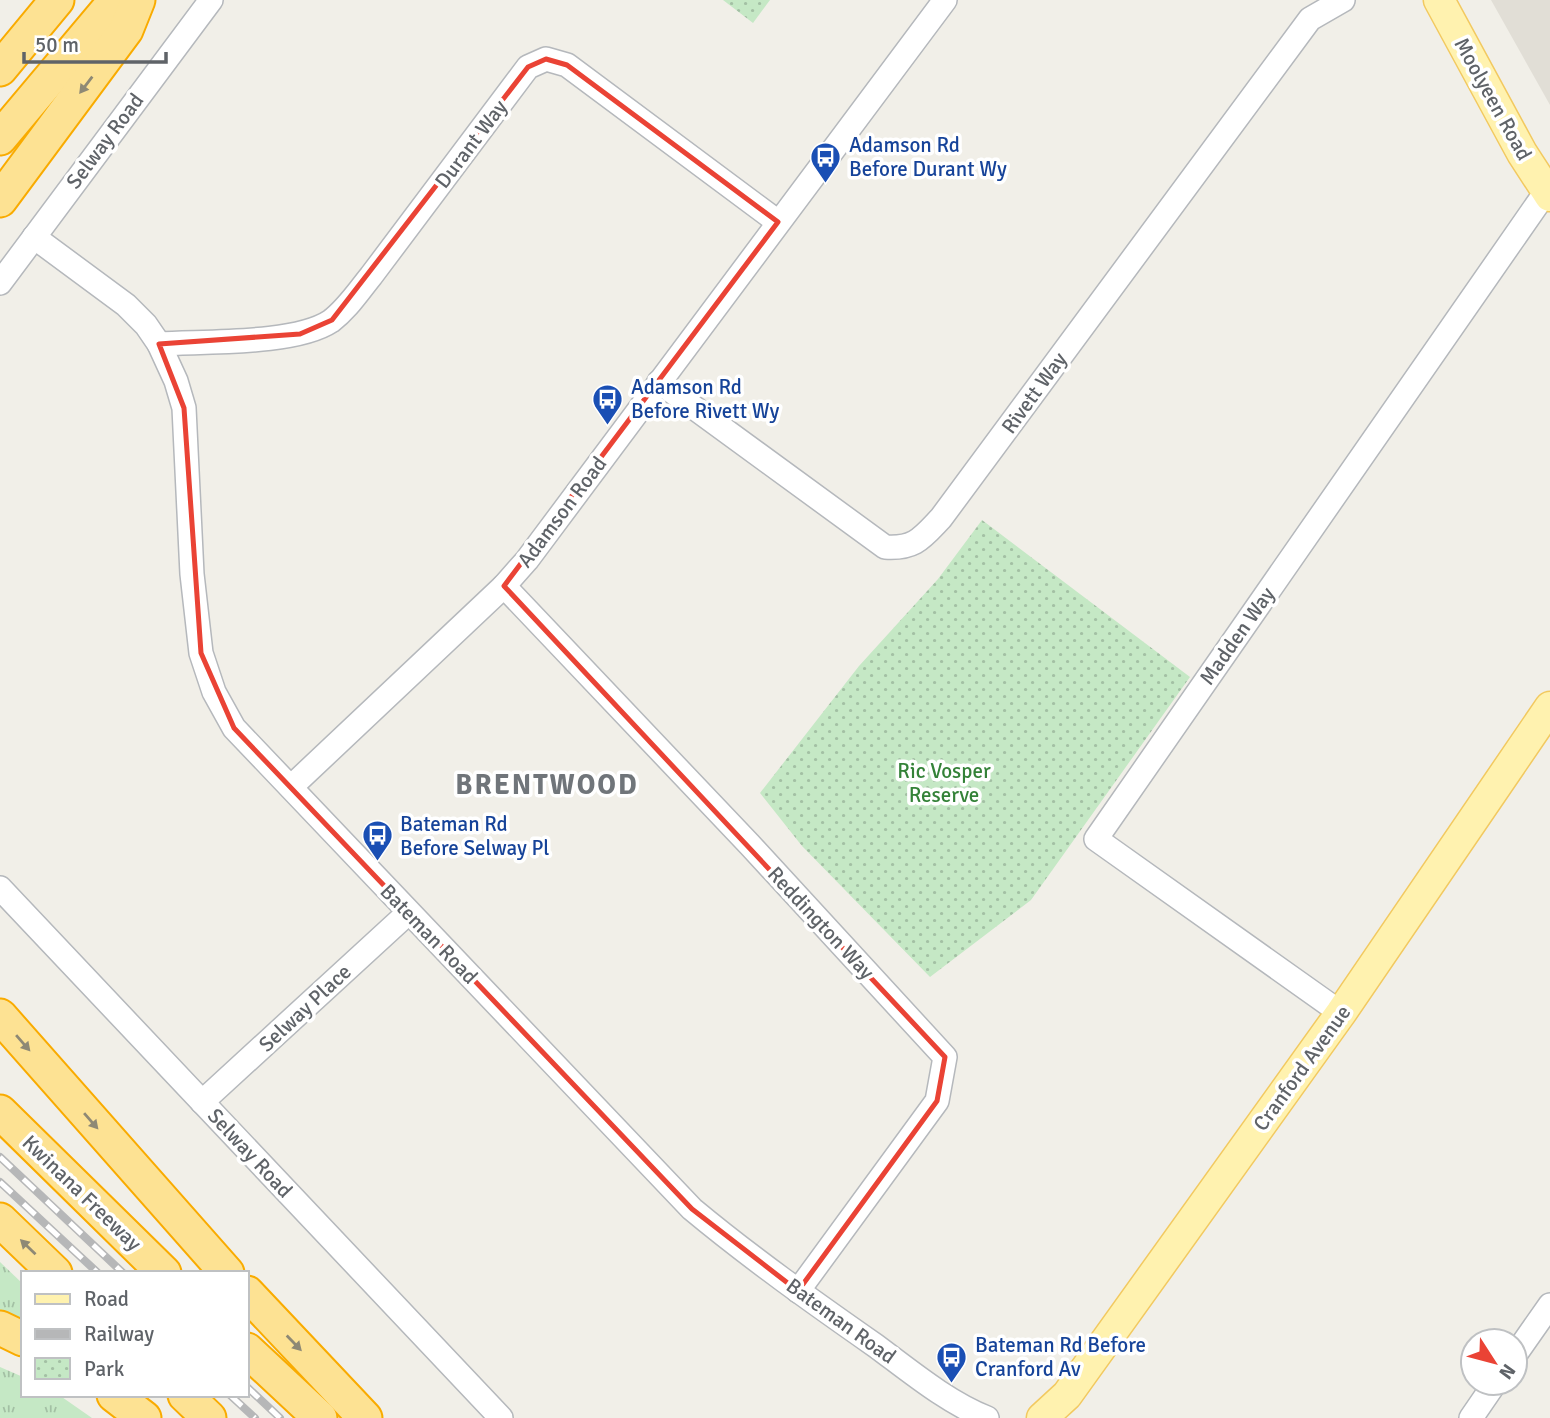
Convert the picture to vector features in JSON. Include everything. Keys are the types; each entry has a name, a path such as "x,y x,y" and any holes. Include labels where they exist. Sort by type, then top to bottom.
{"highway":[{"path":"0,69 57,0"},
{"path":"0,138 116,0"},
{"path":"0,200 126,30 138,0"},
{"path":"0,1016 225,1271"},
{"name":"Kwinana Freeway","path":"0,1112 162,1271"},
{"path":"0,1220 53,1271"},
{"path":"248,1294 365,1418"},
{"path":"0,1328 21,1338"},
{"path":"248,1351 320,1418"},
{"path":"117,1397 144,1418"},
{"path":"187,1397 209,1418"}],"main road":[{"name":"Moolyeen Road","path":"1439,0 1521,153 1549,185"},
{"name":"Moolyeen Road","path":"1458,0 1549,185"},
{"name":"Cranford Avenue","path":"1042,1418 1064,1407 1541,729 1550,707"}],"street":[{"name":"Selway Road","path":"0,283 211,0"},
{"name":"Adamson Road","path":"290,787 504,586 945,0"},
{"name":"Rivett Way","path":"659,382 885,547 904,548 922,539 941,518 1310,19 1343,0"},
{"name":"Durant Way","path":"159,344 300,334 332,320 347,307 536,61 556,60 567,65 778,222"},
{"name":"Madden Way","path":"1341,1013 1096,839 1549,185"},
{"name":"Bateman Road","path":"34,237 125,305 159,344 184,408 192,574 201,653 214,692 234,728 692,1209 798,1291 976,1415"},
{"name":"Reddington Way","path":"504,586 750,845 945,1057 937,1101 798,1291"},
{"name":"Selway Road","path":"0,888 501,1418"},
{"name":"Selway Place","path":"202,1102 408,913"},
{"path":"1529,1335 1550,1305"},
{"path":"1471,1418 1486,1397"}],"highlighted area":[{"path":"546,59 567,65 778,222 504,586 945,1057 937,1101 798,1291 692,1209 234,728 201,653 184,408 159,344 300,334 332,320 528,67"}],"shaded area":[{"path":"1491,0 1550,0 1550,105"}],"green space":[{"path":"723,0 770,0 753,23"},
{"name":"Ric Vosper Reserve","path":"982,520 1190,677 1031,900 930,977 802,846 760,793 859,666 938,579"},
{"path":"0,1262 21,1282 21,1318 0,1310"},
{"path":"0,1367 21,1376 21,1397 62,1397 92,1418 0,1418"}],"railway":[{"path":"0,1157 121,1271"},
{"path":"0,1182 96,1271"},
{"path":"248,1388 280,1418"},
{"path":"232,1397 255,1418"}],"place":[{"name":"Adamson Rd Before Durant Wy","path":"826,184"},
{"name":"Adamson Rd Before Rivett Wy","path":"608,426"},
{"name":"Bateman Rd Before Selway Pl","path":"377,863"},
{"name":"Bateman Rd Before Cranford Av","path":"952,1384"}],"district":[{"name":"BRENTWOOD","path":"547,785"}]}
